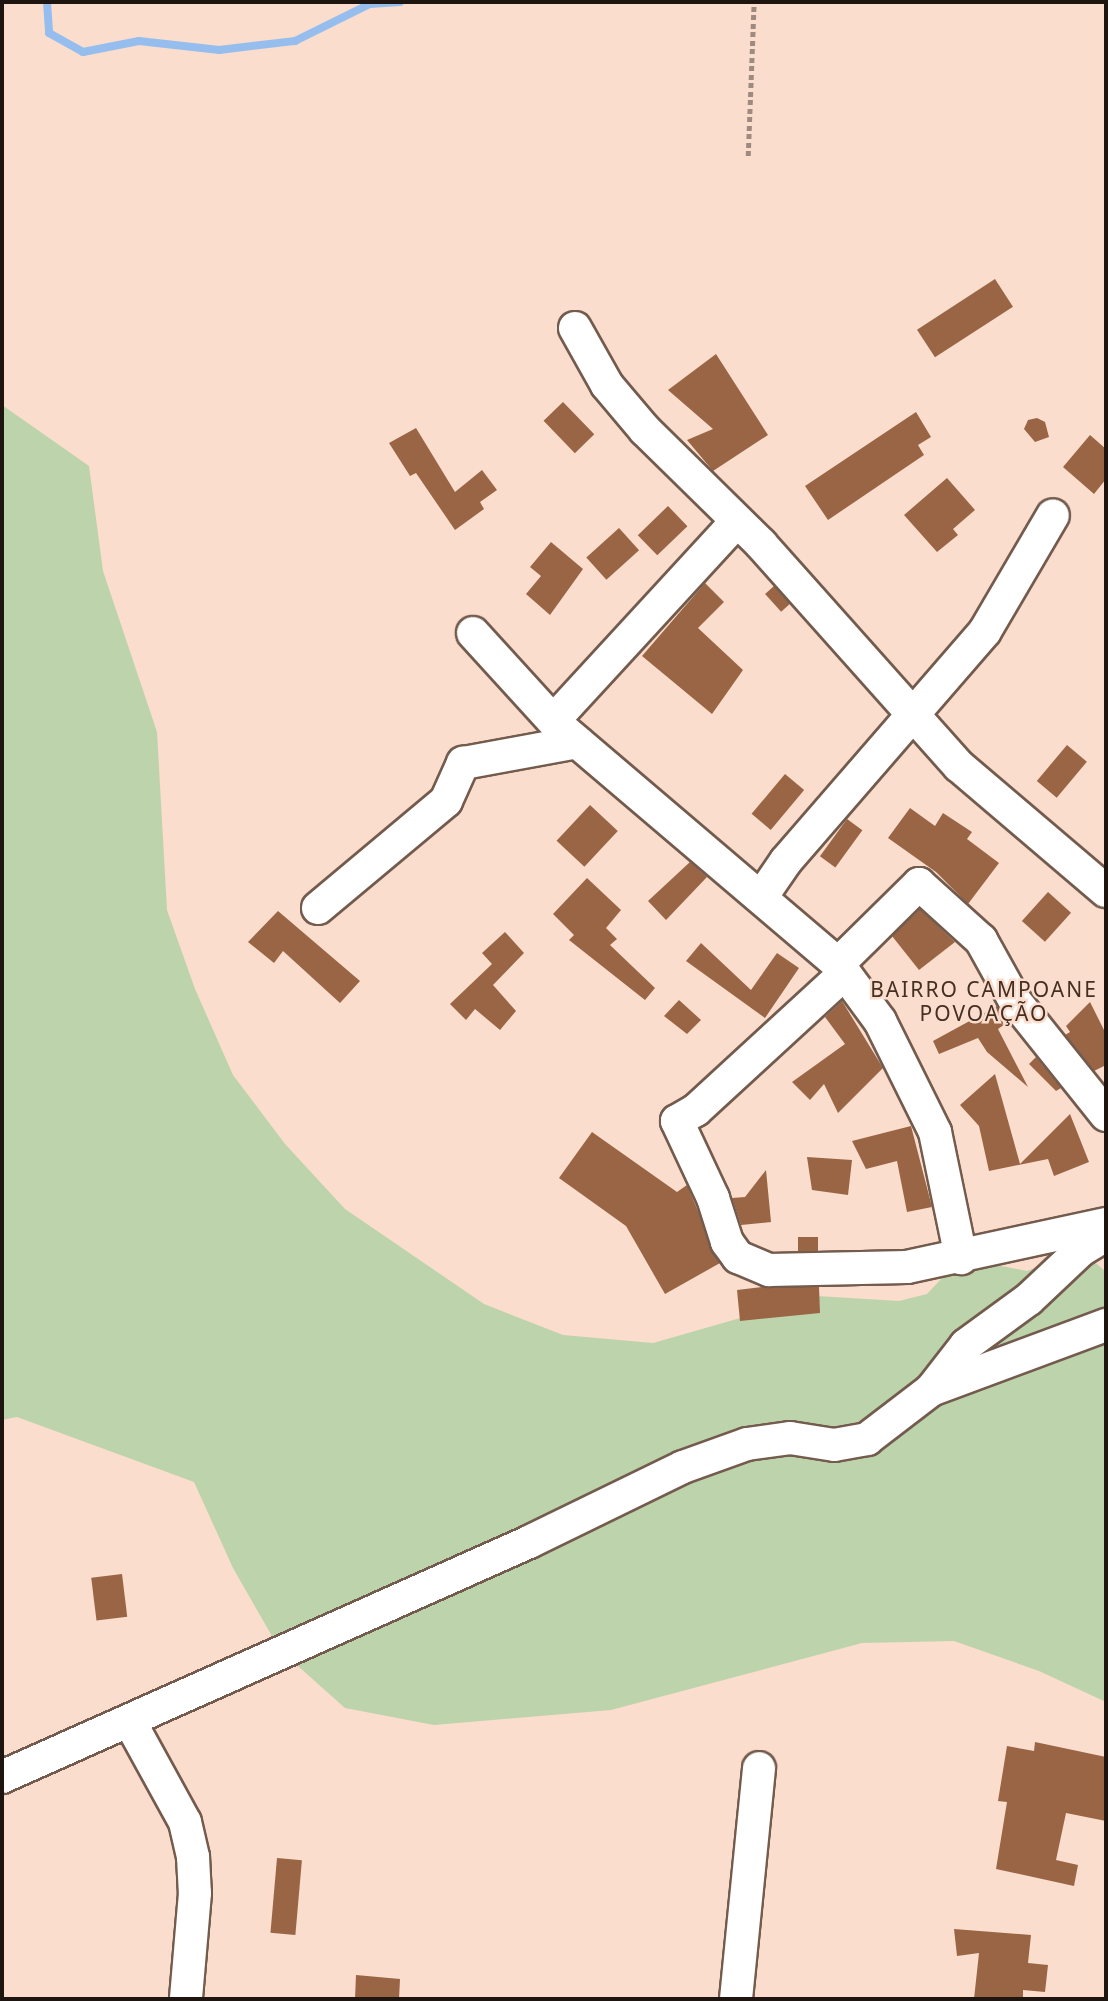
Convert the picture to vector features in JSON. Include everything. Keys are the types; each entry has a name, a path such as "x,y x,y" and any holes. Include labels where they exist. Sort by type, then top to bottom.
{"street":[{"path":"575,328 607,385 645,430 737,521 849,640 959,766 1106,891"},
{"path":"762,896 786,861 985,631 1054,515"},
{"path":"554,720 737,521"},
{"path":"473,633 577,742 762,896 841,969 880,1021 934,1132 961,1258"},
{"path":"318,908 446,801 463,763 577,742"},
{"path":"1106,1115 1015,1001 981,940 919,884 841,969 696,1110 677,1121 713,1198 719,1224 738,1257 769,1270 907,1267 961,1258 1106,1224"},
{"path":"2,1777 530,1542 682,1468 747,1444 790,1438 834,1445 867,1439 931,1390 966,1345 1029,1298 1081,1250 1106,1235"},
{"path":"931,1390 1106,1325"},
{"path":"130,1722 185,1822 193,1857 194,1905 186,1999"},
{"path":"736,1999 759,1768"}],"path":[{"path":"748,156 754,2"}],"green space":[{"path":"2,405 89,466 103,571 157,732 167,910 195,989 233,1075 285,1144 345,1209 484,1304 563,1335 653,1343 817,1296 899,1301 927,1294 961,1258 1027,1271 1081,1250 1106,1272 1106,1702 1039,1671 954,1641 862,1643 611,1710 434,1725 345,1708 280,1650 233,1568 194,1482 17,1417 2,1420"}],"building":[{"path":"995,279 1013,307 935,357 917,330"},
{"path":"716,354 768,435 713,471 687,440 713,429 668,390"},
{"path":"563,402 594,434 575,453 544,421"},
{"path":"916,412 931,437 918,445 924,455 828,520 805,486"},
{"path":"1037,418 1045,422 1049,437 1035,442 1024,429 1028,420"},
{"path":"416,428 455,492 482,470 497,490 480,502 484,509 455,530 416,473 410,476 389,443"},
{"path":"1090,435 1106,449 1106,479 1094,494 1063,467"},
{"path":"947,478 975,510 953,529 958,535 937,552 904,515"},
{"path":"668,506 687,526 657,555 638,535"},
{"path":"619,528 639,550 606,580 586,557"},
{"path":"551,542 583,569 550,615 526,594 541,576 530,567"},
{"path":"705,583 724,602 698,628 743,670 712,714 642,656"},
{"path":"774,586 790,604 781,612 765,594"},
{"path":"1067,745 1087,762 1057,798 1037,781"},
{"path":"785,774 804,790 771,830 752,814"},
{"path":"590,805 618,831 584,867 557,841"},
{"path":"910,808 935,826 943,813 972,832 967,839 999,863 968,904 936,872 888,838"},
{"path":"847,819 862,830 835,867 820,856"},
{"path":"690,862 707,877 666,920 648,901"},
{"path":"587,878 621,910 606,928 617,939 610,945 655,988 645,1000 569,940 574,935 553,914"},
{"path":"1048,892 1071,913 1045,942 1022,921"},
{"path":"920,909 955,942 919,970 892,936"},
{"path":"278,911 360,981 340,1003 283,951 274,963 248,942"},
{"path":"505,932 524,953 493,985 516,1011 500,1030 475,1009 466,1020 450,1004 492,964 482,953"},
{"path":"701,943 751,990 777,953 799,968 765,1018 686,961"},
{"path":"679,1000 701,1020 687,1034 664,1016"},
{"path":"842,1001 883,1068 838,1113 824,1084 810,1100 792,1082 845,1044 825,1017"},
{"path":"1090,1002 1106,1034 1106,1065 1094,1071 1065,1035 1070,1032 1066,1026"},
{"path":"997,1006 1008,1022 998,1029 1028,1087 987,1052 978,1038 939,1054 933,1041"},
{"path":"1036,1057 1061,1088 1056,1091 1029,1064"},
{"path":"995,1074 1020,1164 1070,1114 1089,1162 1054,1176 1048,1159 989,1171 979,1126 960,1105"},
{"path":"911,1126 932,1207 907,1212 897,1161 866,1169 852,1141"},
{"path":"592,1132 677,1192 687,1185 720,1263 665,1294 626,1226 559,1178"},
{"path":"807,1157 852,1160 848,1195 812,1190"},
{"path":"766,1170 771,1222 741,1225 732,1198 745,1197"},
{"path":"798,1237 818,1237 818,1251 798,1251"},
{"path":"819,1287 820,1313 740,1321 737,1290"},
{"path":"122,1574 127,1617 96,1620 91,1578"},
{"path":"1035,1742 1106,1757 1106,1821 1066,1813 1056,1860 1078,1865 1074,1886 996,1869 1007,1802 998,1801 1007,1746 1034,1751"},
{"path":"277,1858 302,1860 295,1935 270,1933"},
{"path":"954,1929 1031,1935 1028,1963 1048,1965 1045,1992 1023,1990 1023,1999 974,1999 979,1953 957,1956"},
{"path":"356,1975 400,1979 399,1999 355,1999"}],"waterway":[{"path":"47,2 49,33 83,52 139,41 219,50 295,41 370,4 400,2"}],"district":[{"name":"BAIRRO CAMPOANE POVOAÇÃO","path":"984,1001"}]}
